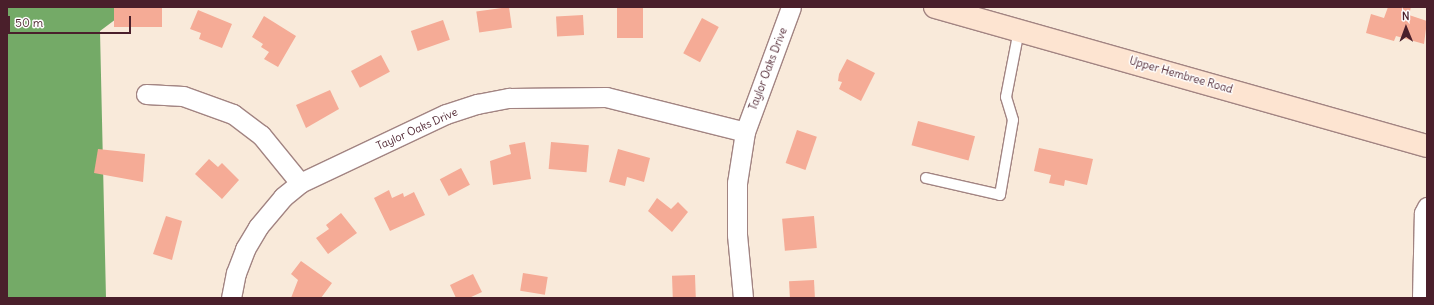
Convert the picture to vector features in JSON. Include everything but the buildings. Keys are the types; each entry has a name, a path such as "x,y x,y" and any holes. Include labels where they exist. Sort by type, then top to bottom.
{"street":[{"name":"Taylor Oaks Drive","path":"743,298 737,235 737,183 746,132 791,7"},
{"name":"Upper Hembree Road","path":"935,7 1427,146"},
{"path":"146,94 183,96 233,114 260,135 300,183"},
{"name":"Taylor Oaks Drive","path":"232,298 236,273 245,249 268,215 283,197 300,183 446,114 477,104 509,98 606,97 746,132"},
{"path":"1422,298 1424,213 1427,206"}],"lane":[{"path":"926,178 1000,196 1013,120 1006,97 1019,30"}],"green space":[{"path":"7,7 132,7 100,31 106,298 7,298"}]}
